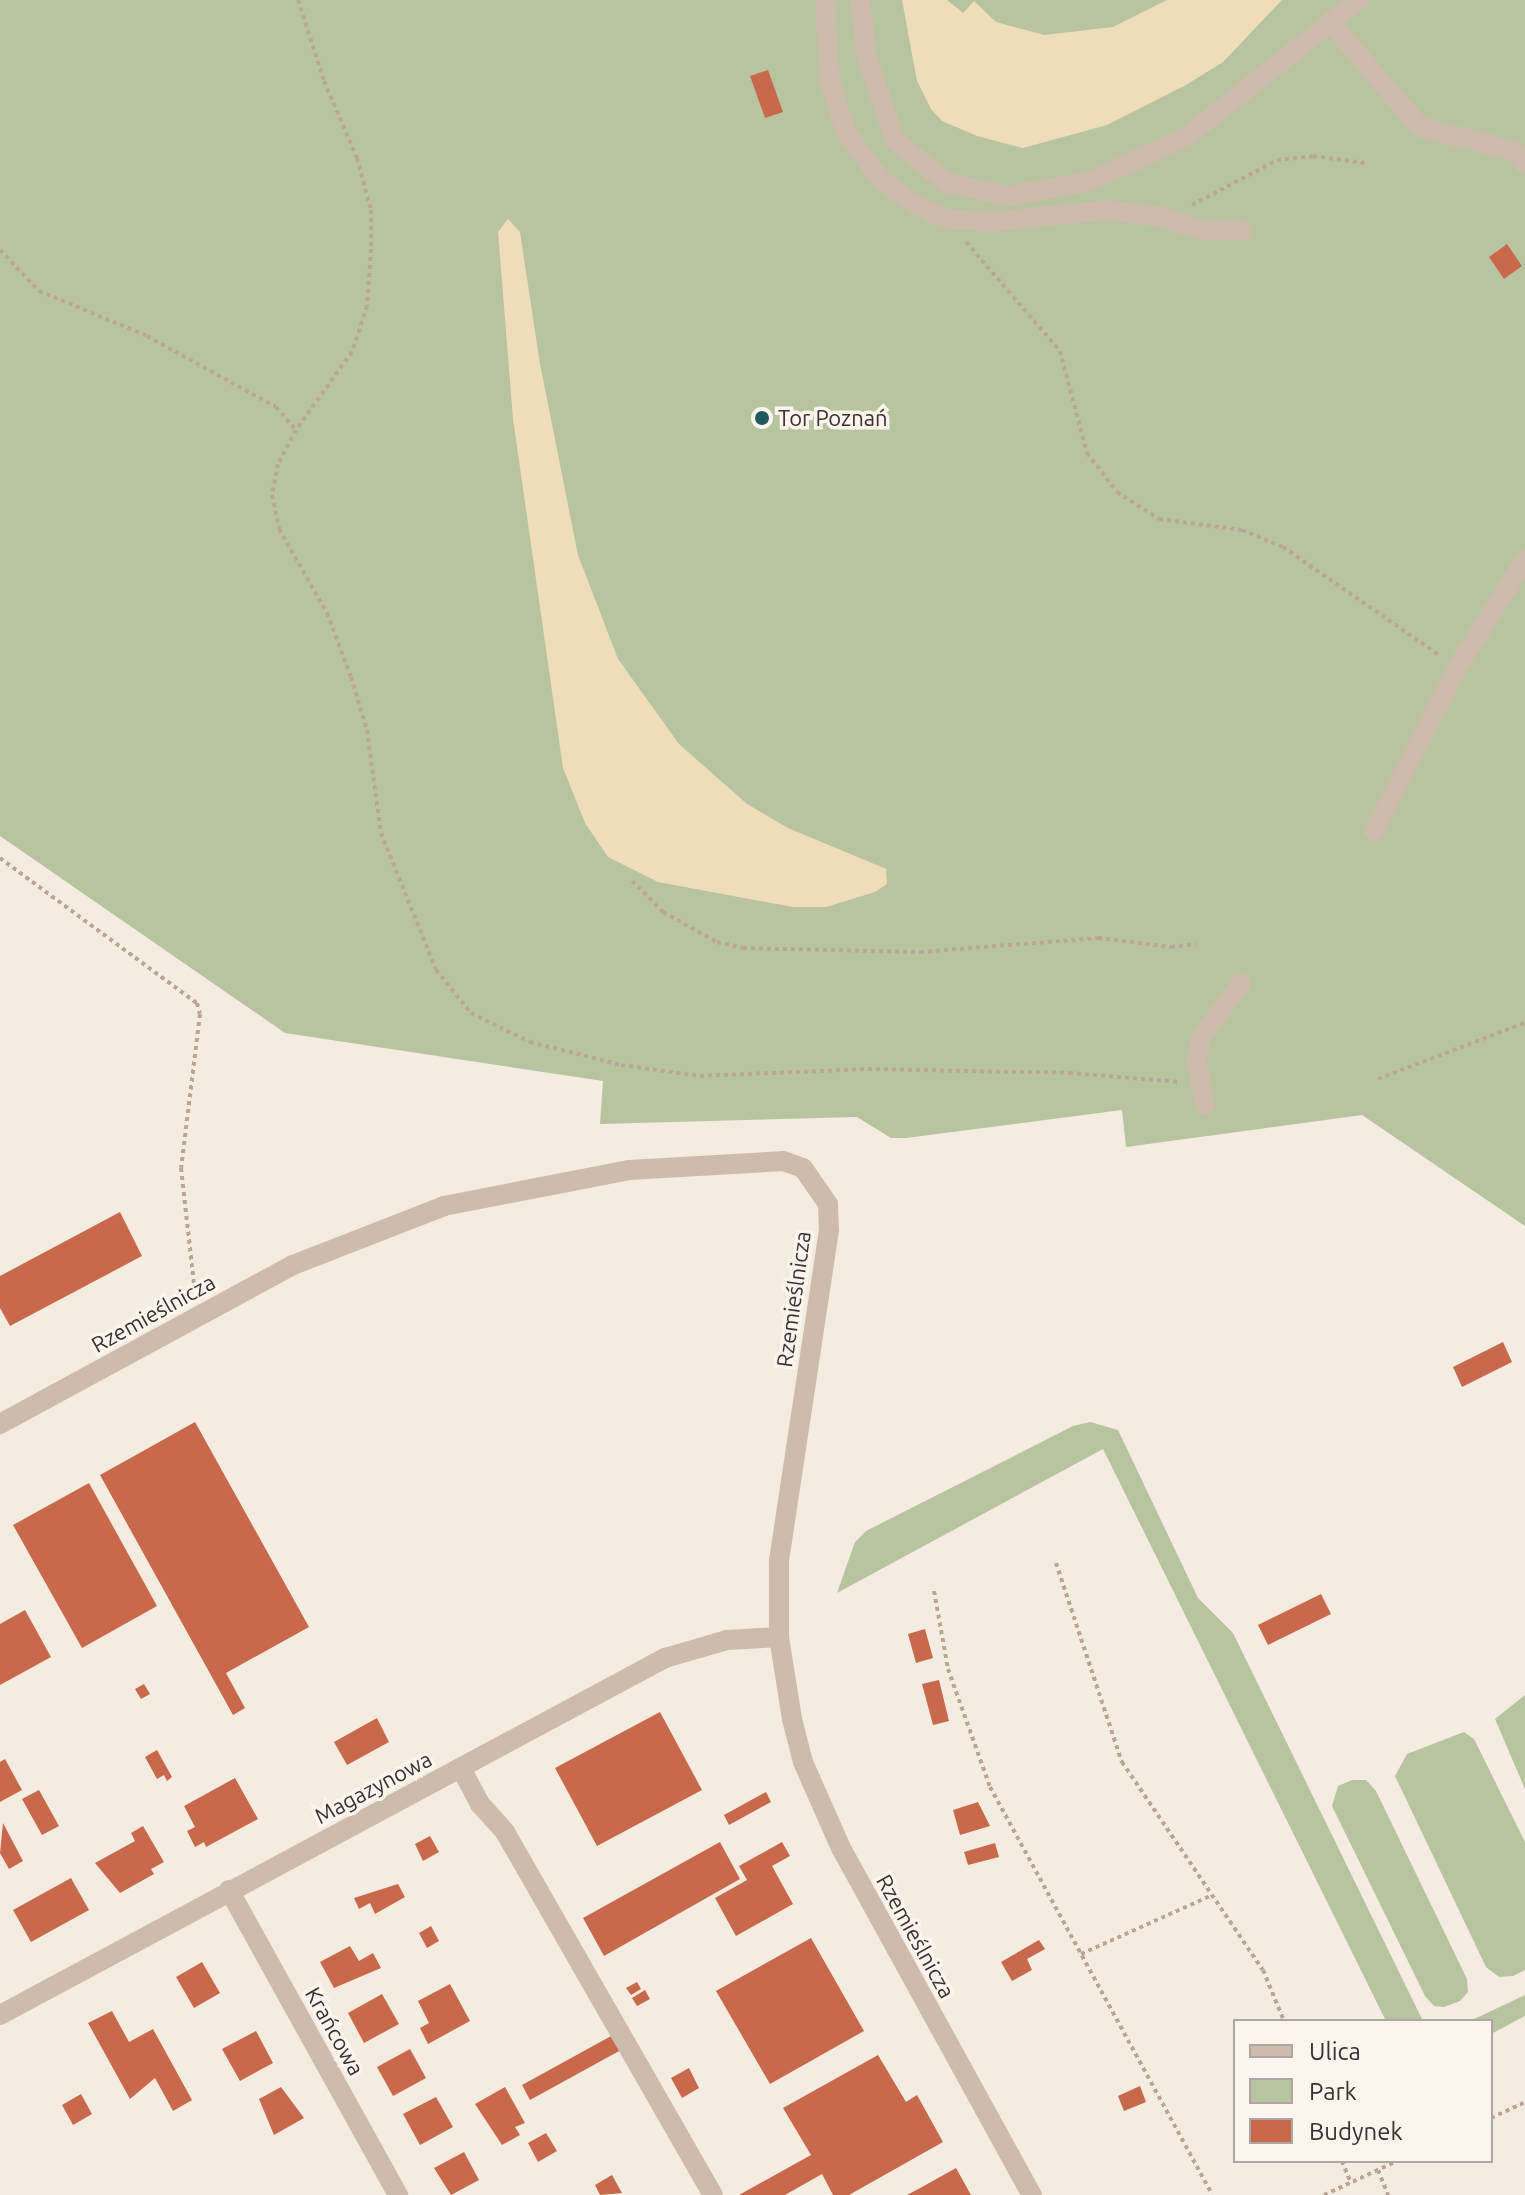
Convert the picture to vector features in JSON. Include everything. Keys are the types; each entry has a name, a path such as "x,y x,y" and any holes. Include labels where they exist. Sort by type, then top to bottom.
{"street":[{"path":"825,0 830,82 846,132 881,180 946,219 992,222 1107,210 1162,217 1196,229 1242,231"},
{"path":"860,0 867,57 895,140 947,183 1009,196 1090,181 1186,137 1359,0"},
{"path":"1331,23 1420,127 1515,151 1525,164"},
{"path":"1374,831 1458,666 1525,560"},
{"path":"1205,1105 1196,1058 1202,1036 1241,984"},
{"name":"Rzemieślnicza","path":"0,1424 293,1265 444,1206 629,1170 783,1161 803,1168 828,1204 829,1230 779,1561 779,1637 803,1762 841,1848 1032,2195"},
{"name":"Magazynowa","path":"0,2015 665,1658 727,1640 779,1637"},
{"path":"461,1768 480,1804 520,1857 713,2195"},
{"name":"Krańcowa","path":"229,1890 398,2195"}],"path":[{"path":"298,0 314,56 357,158 371,210 371,249 367,306 352,352 296,430 278,464 272,495 279,529 327,613 351,677 367,730 381,833 436,970 471,1013 530,1042 621,1065 700,1076 868,1069 1069,1073 1199,1084"},
{"path":"1162,217 1277,160 1313,156 1365,163"},
{"path":"946,219 1060,351 1087,453 1117,492 1159,519 1242,530 1283,547 1458,666"},
{"path":"0,250 39,291 147,336 276,407 296,430"},
{"path":"0,858 197,1003 200,1014 181,1168 189,1272 203,1312"},
{"path":"632,881 663,912 717,942 743,948 920,952 1098,938 1171,947 1196,944"},
{"path":"1378,1079 1525,1023"},
{"path":"1056,1563 1122,1762 1263,1970 1283,2019"},
{"path":"934,1591 948,1669 990,1787 1212,2195"},
{"path":"1081,1954 1212,1895"},
{"path":"1493,2117 1525,2102"},
{"path":"1343,2163 1351,2183"},
{"path":"1324,2195 1393,2163"},
{"path":"1378,2170 1388,2195"}],"green space":[{"name":"Tor Poznań","path":"0,0 1525,0 1525,1226 1362,1115 1126,1147 1122,1110 906,1138 891,1138 857,1117 600,1124 603,1081 285,1033 0,836"},
{"path":"1090,1422 1118,1430 1198,1598 1233,1633 1422,2019 1385,2019 1103,1449 837,1593 855,1542 866,1531 1073,1426"},
{"path":"1525,1695 1525,1789 1495,1719"},
{"path":"1464,1732 1474,1739 1525,1842 1525,1970 1513,1976 1499,1977 1486,1967 1395,1776 1407,1754"},
{"path":"1352,1780 1366,1780 1376,1791 1467,1979 1468,1992 1460,2001 1444,2007 1434,2006 1425,1996 1332,1806 1338,1786"},
{"path":"1525,1995 1525,2016 1493,2033 1493,2019 1474,2019"}],"sand":[{"path":"902,0 947,0 963,13 974,1 996,22 1044,35 1113,27 1167,0 1282,0 1223,62 1186,85 1107,125 1023,148 977,136 942,121 931,109 917,81"},
{"path":"508,219 520,232 540,364 578,555 618,659 679,744 747,804 788,828 886,869 887,884 875,892 826,907 793,907 658,882 608,857 585,823 563,768 513,419 498,232"}],"building":[{"path":"768,70 783,112 765,118 750,76"},
{"path":"1507,244 1522,266 1504,279 1489,257"},
{"path":"120,1212 142,1256 10,1326 0,1308 0,1276"},
{"path":"1503,1342 1512,1362 1462,1387 1453,1367"},
{"path":"195,1422 309,1627 226,1673 245,1708 233,1715 100,1475"},
{"path":"89,1483 157,1606 82,1648 13,1525"},
{"path":"1321,1594 1331,1614 1268,1645 1258,1625"},
{"path":"25,1610 51,1657 0,1685 0,1624"},
{"path":"925,1629 933,1658 916,1663 908,1634"},
{"path":"939,1680 949,1721 933,1725 922,1684"},
{"path":"144,1684 150,1694 141,1699 135,1689"},
{"path":"660,1712 702,1790 597,1846 555,1768"},
{"path":"377,1718 389,1742 347,1765 334,1742"},
{"path":"157,1750 172,1777 167,1781 164,1775 157,1779 145,1757"},
{"path":"5,1759 22,1790 0,1802 0,1762"},
{"path":"235,1778 258,1819 206,1847 204,1842 195,1847 187,1831 195,1827 184,1806"},
{"path":"39,1790 59,1826 42,1835 22,1799"},
{"path":"766,1792 771,1802 729,1825 724,1815"},
{"path":"978,1802 990,1826 960,1835 953,1810"},
{"path":"3,1823 23,1861 9,1869 0,1853"},
{"path":"143,1826 164,1862 151,1869 154,1874 120,1893 95,1863 135,1841 131,1833"},
{"path":"430,1836 439,1852 423,1861 415,1844"},
{"path":"720,1842 740,1879 604,1956 583,1918"},
{"path":"782,1842 790,1856 772,1866 793,1904 736,1936 715,1898 747,1880 739,1866"},
{"path":"995,1843 999,1857 968,1865 964,1852"},
{"path":"71,1878 89,1910 31,1942 13,1910"},
{"path":"398,1884 405,1897 375,1914 370,1903 359,1909 354,1898"},
{"path":"431,1926 439,1941 427,1948 419,1933"},
{"path":"811,1938 864,2031 770,2084 716,1991"},
{"path":"1039,1940 1045,1949 1027,1959 1032,1970 1012,1981 1001,1962"},
{"path":"350,1946 359,1961 373,1953 381,1968 334,1988 320,1962"},
{"path":"202,1962 220,1993 194,2008 176,1977"},
{"path":"637,1982 641,1989 631,1995 626,1988"},
{"path":"450,1984 470,2021 428,2044 420,2028 429,2023 418,2001"},
{"path":"645,1990 650,1999 637,2006 632,1998"},
{"path":"382,1994 399,2024 364,2043 348,2013"},
{"path":"112,2011 129,2042 153,2029 192,2100 173,2111 155,2078 130,2099 88,2023"},
{"path":"256,2031 273,2063 240,2081 222,2049"},
{"path":"613,2035 621,2050 530,2100 522,2085"},
{"path":"410,2049 426,2078 393,2096 377,2067"},
{"path":"878,2055 906,2102 917,2095 943,2142 849,2195 833,2195 822,2174 785,2195 739,2195 811,2155 783,2108"},
{"path":"689,2068 699,2088 682,2098 671,2078"},
{"path":"1140,2086 1146,2102 1124,2111 1118,2096"},
{"path":"281,2087 304,2118 274,2135 259,2099"},
{"path":"505,2087 525,2123 515,2127 520,2135 502,2145 475,2104"},
{"path":"81,2094 92,2114 73,2125 62,2105"},
{"path":"436,2097 453,2127 420,2145 403,2114"},
{"path":"546,2133 557,2151 538,2162 528,2143"},
{"path":"464,2152 479,2180 451,2195 434,2168"},
{"path":"956,2168 971,2195 907,2195 922,2187"},
{"path":"612,2175 622,2193 600,2195 595,2185"}],"place":[{"name":"Tor Poznań","path":"762,418"}]}
